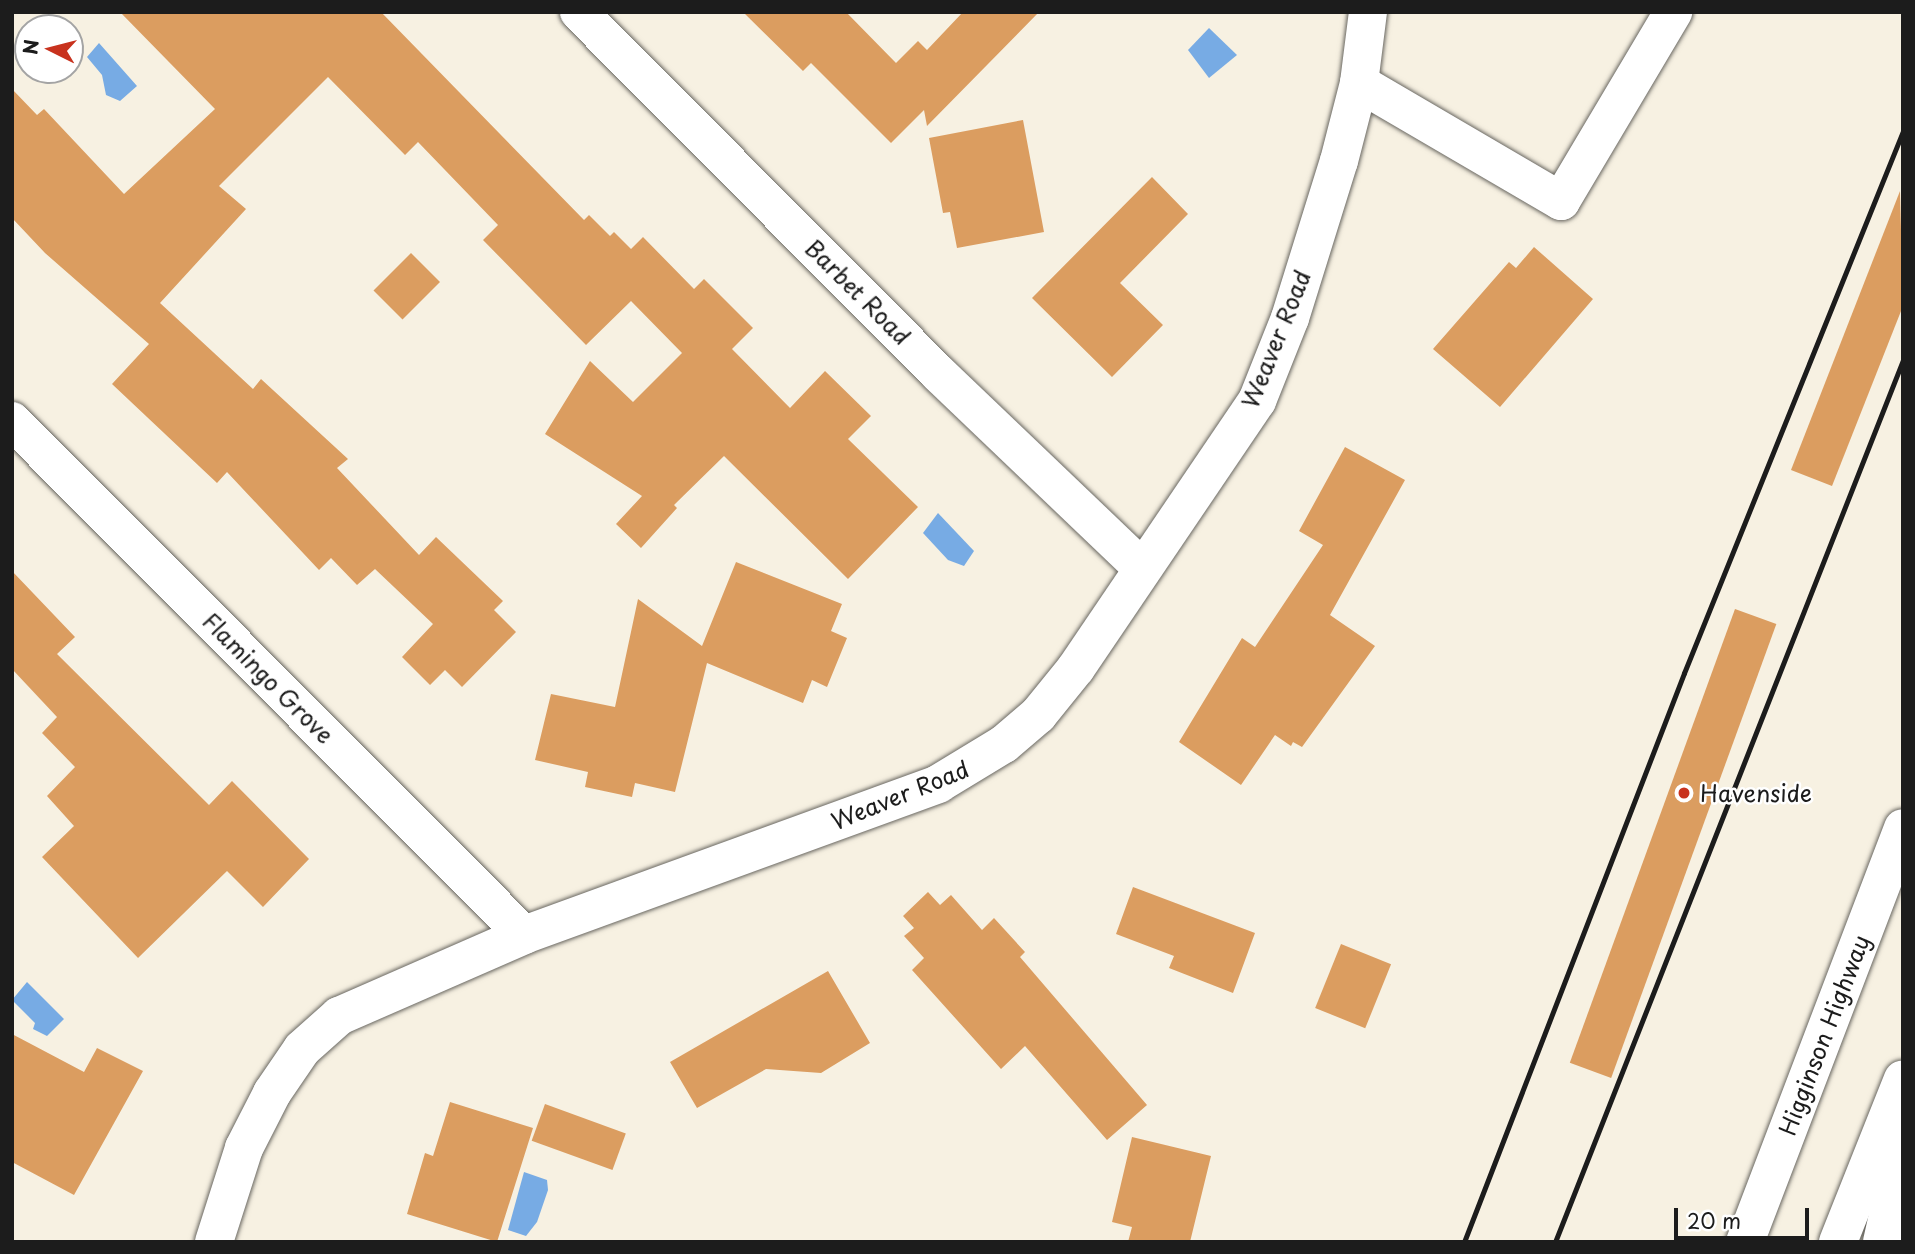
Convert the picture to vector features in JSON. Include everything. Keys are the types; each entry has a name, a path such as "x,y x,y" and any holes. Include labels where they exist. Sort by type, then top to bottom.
{"main road":[{"name":"Barbet Road","path":"579,12 930,364 1141,567"},
{"name":"Weaver Road","path":"214,1242 244,1148 272,1093 302,1049 339,1016 376,996 524,935 938,785 978,763 1038,715 1076,668 1141,567 1257,401 1294,305 1359,83 1368,12"},
{"path":"1359,83 1561,201 1673,12"},
{"name":"Flamingo Grove","path":"12,421 524,935"},
{"name":"Higginson Highway","path":"1745,1242 1903,828"},
{"path":"1838,1242 1903,1079"},
{"path":"1882,1242 1903,1149"}],"water":[{"path":"1209,28 1237,55 1209,78 1188,50"},
{"path":"99,43 137,86 120,101 106,95 102,75 87,57"},
{"path":"938,513 974,551 964,566 948,560 923,533"},
{"path":"27,982 64,1019 47,1036 33,1029 35,1023 12,1000"},
{"path":"524,1172 547,1180 548,1190 537,1222 526,1236 508,1230"}],"building":[{"path":"120,12 381,12 584,220 589,215 610,236 614,232 631,249 643,237 694,289 704,279 753,328 732,349 790,408 825,371 871,416 848,439 918,507 848,579 724,456 674,505 677,508 641,548 616,524 642,496 545,434 590,361 633,402 682,353 631,301 586,345 483,240 498,225 418,142 405,155 328,77 219,186 246,209 160,303 253,389 261,379 348,459 337,468 419,555 436,537 503,601 494,610 516,632 462,687 445,670 430,685 402,657 433,624 375,569 357,585 331,558 319,570 227,472 217,483 112,384 149,344 45,253 12,218 12,89 37,115 44,109 124,194 215,109"},
{"path":"743,12 846,12 896,63 918,41 927,50 963,12 1039,12 927,126 924,110 891,143 811,63 803,71"},
{"path":"1023,120 1044,232 957,248 950,212 943,213 929,138"},
{"path":"1152,177 1188,214 1120,283 1163,325 1112,377 1032,298"},
{"path":"1900,191 1903,306 1832,486 1791,470"},
{"path":"1534,247 1593,299 1500,407 1433,349 1509,262 1516,268"},
{"path":"411,253 440,282 403,319 374,290"},
{"path":"1345,447 1405,480 1330,615 1375,646 1302,747 1293,742 1291,746 1275,735 1241,785 1179,742 1242,638 1255,647 1323,545 1299,531"},
{"path":"736,562 842,604 831,631 847,638 827,687 812,680 803,703 707,663 675,792 635,783 632,797 585,787 588,772 535,760 551,694 615,707 638,599 702,646"},
{"path":"12,571 75,637 57,654 209,805 232,781 309,859 263,907 227,871 138,958 42,857 74,826 47,796 75,767 42,733 57,717 12,669"},
{"path":"1735,609 1776,624 1611,1078 1570,1063"},
{"path":"1133,887 1255,933 1233,993 1169,968 1174,956 1116,934"},
{"path":"928,892 940,905 951,895 982,930 994,918 1025,952 1020,957 1147,1105 1107,1140 1025,1046 1001,1069 912,970 924,958 904,936 914,928 903,916"},
{"path":"1341,944 1391,964 1365,1028 1315,1008"},
{"path":"828,971 870,1043 821,1073 766,1069 697,1108 670,1062"},
{"path":"12,1034 84,1072 97,1048 143,1071 74,1195 12,1162"},
{"path":"450,1102 533,1128 497,1242 407,1214 425,1153 433,1156"},
{"path":"545,1104 626,1133 612,1170 532,1141"},
{"path":"1132,1137 1211,1156 1190,1242 1128,1242 1132,1227 1112,1222"}],"railway":[{"path":"1464,1242 1684,673 1903,131"},
{"path":"1555,1242 1903,360"}],"place":[{"name":"Havenside","path":"1684,793"}]}
